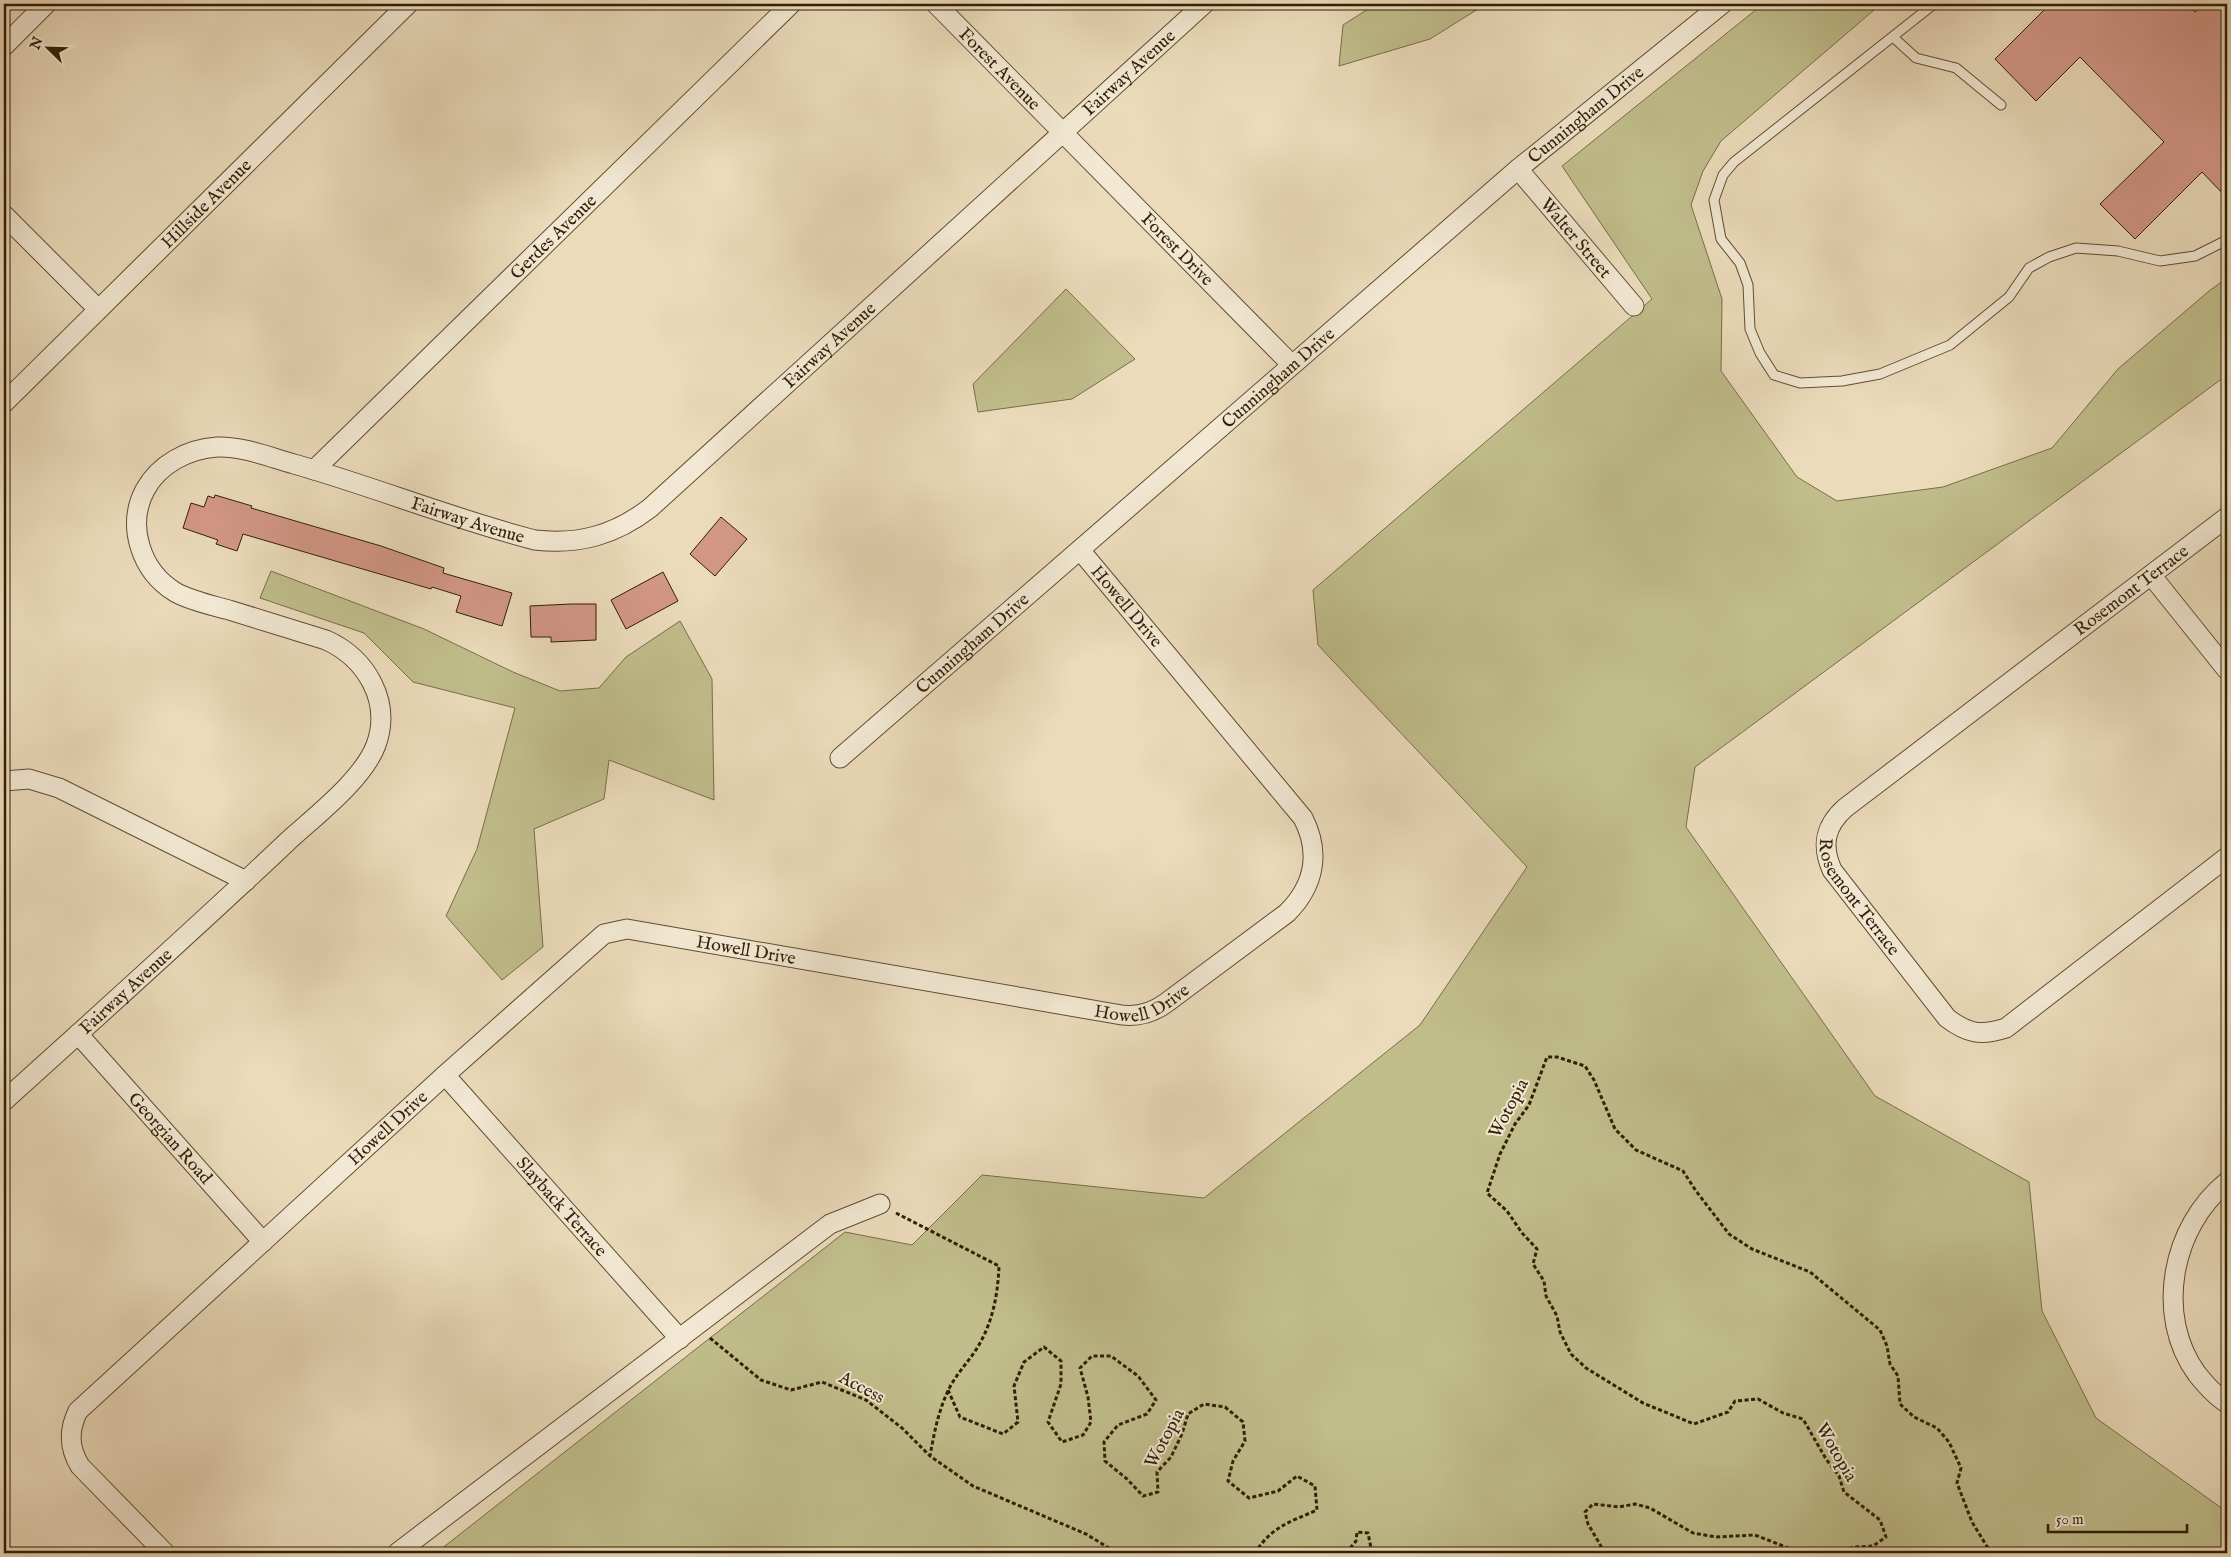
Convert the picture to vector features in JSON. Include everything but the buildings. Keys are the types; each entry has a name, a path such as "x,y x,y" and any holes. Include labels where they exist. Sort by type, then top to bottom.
{"street":[{"path":"4,46 46,4"},
{"name":"Hillside Avenue","path":"4,403 408,4"},
{"name":"Gerdes Avenue","path":"314,470 791,4"},
{"name":"Forest Avenue","path":"936,4 1065,132"},
{"name":"Fairway Avenue","path":"4,1100 246,881 363,769 376,745 379,731 379,703 375,690 361,665 339,646 326,640 188,598 164,584 150,568 141,550 137,522 138,508 142,495 157,472 179,458 204,449 231,447 314,470 535,540 552,542 586,540 620,528 650,508 1204,4"},
{"name":"Cunningham Drive","path":"840,758 1518,169 1722,4"},
{"name":"Forest Drive","path":"1065,132 1292,364"},
{"name":"Walter Street","path":"1518,169 1634,306"},
{"path":"4,215 98,309"},
{"name":"Rosemont Terrace","path":"2227,517 1845,808 1835,818 1828,830 1825,843 1826,857 1836,875 1947,1018 1960,1028 1975,1033 1991,1033 2006,1028 2227,857"},
{"name":"Howell Drive","path":"165,1553 80,1466 71,1447 70,1436 74,1419 84,1404 598,938 627,929 1134,1016 1151,1012 1166,1003 1287,912 1305,891 1313,865 1312,840 1303,818 1080,550"},
{"path":"2152,575 2227,670"},
{"path":"4,780 29,779 59,788 246,881"},
{"name":"Georgian Road","path":"78,1034 262,1242"},
{"name":"Slayback Terrace","path":"445,1075 680,1339"},
{"path":"2227,1182 2212,1194 2202,1206 2186,1233 2175,1270 2174,1309 2180,1340 2190,1363 2205,1384 2227,1402"},
{"path":"397,1553 830,1224 880,1204"}],"lane":[{"path":"1934,4 1734,162 1723,175 1714,200 1720,239 1740,263 1748,285 1750,329 1760,352 1774,375 1800,383 1842,381 1880,374 1950,345 2009,297 2029,268 2049,257 2076,248 2118,251 2160,261 2195,256 2227,240"},
{"path":"1892,37 1916,58 1956,68 2001,105"}],"path":[{"name":"Wotopia","path":"1830,1553 1855,1547 1873,1546 1886,1537 1880,1520 1844,1492 1839,1476 1826,1459 1803,1419 1783,1413 1758,1399 1735,1401 1728,1412 1694,1424 1643,1403 1586,1368 1571,1354 1560,1332 1557,1316 1546,1296 1544,1281 1533,1264 1537,1249 1522,1233 1507,1211 1487,1193 1500,1154 1515,1124 1529,1105 1547,1057 1557,1056 1585,1066 1594,1080 1615,1129 1636,1150 1683,1171 1729,1234 1752,1249 1810,1272 1880,1330 1887,1346 1890,1364 1898,1376 1900,1404 1914,1417 1937,1428 1949,1442 1961,1468 1958,1483 1972,1522 1991,1553"},
{"path":"880,1204 999,1266 998,1293 990,1321 980,1344 948,1390 935,1423 930,1456 973,1486 1086,1534 1117,1553"},
{"name":"Access","path":"697,1326 761,1380 791,1390 822,1382 866,1400 902,1428 930,1456"},
{"name":"Wotopia","path":"948,1390 960,1417 1003,1434 1018,1422 1014,1386 1024,1362 1044,1347 1061,1361 1061,1384 1048,1422 1062,1442 1083,1435 1091,1422 1088,1397 1080,1368 1092,1356 1111,1356 1138,1376 1156,1400 1147,1414 1118,1425 1104,1442 1105,1461 1127,1479 1142,1496 1158,1492 1157,1472 1171,1457 1182,1434 1188,1414 1204,1404 1225,1407 1244,1422 1244,1441 1233,1461 1228,1480 1249,1498 1278,1491 1297,1476 1315,1486 1317,1510 1279,1526 1260,1545 1255,1553"},
{"path":"1605,1553 1588,1524 1585,1512 1593,1504 1619,1507 1636,1504 1650,1508 1693,1534 1716,1537 1755,1535 1801,1553"},
{"path":"1346,1553 1356,1541 1357,1532 1368,1533 1372,1553"}],"shaded area":[{"path":"1376,4 1486,4 1430,39 1339,66 1343,25"},
{"path":"1763,4 1881,4 1721,141 1703,171 1691,205 1722,299 1721,371 1797,477 1837,501 1943,487 2052,448 2118,369 2209,291 2227,278 2227,375 1695,767 1686,827 1875,1096 2029,1182 2042,1311 2096,1418 2227,1512 2227,1553 436,1553 845,1232 912,1245 982,1175 1204,1198 1420,1025 1527,867 1318,645 1313,590 1652,299 1562,166"},
{"path":"1066,289 1135,359 1072,399 978,412 973,384"},
{"path":"271,571 424,629 513,672 560,691 599,688 626,657 680,621 712,679 714,800 609,760 604,799 534,829 543,947 502,980 446,916 477,849 515,708 413,682 364,633 260,598"}]}
